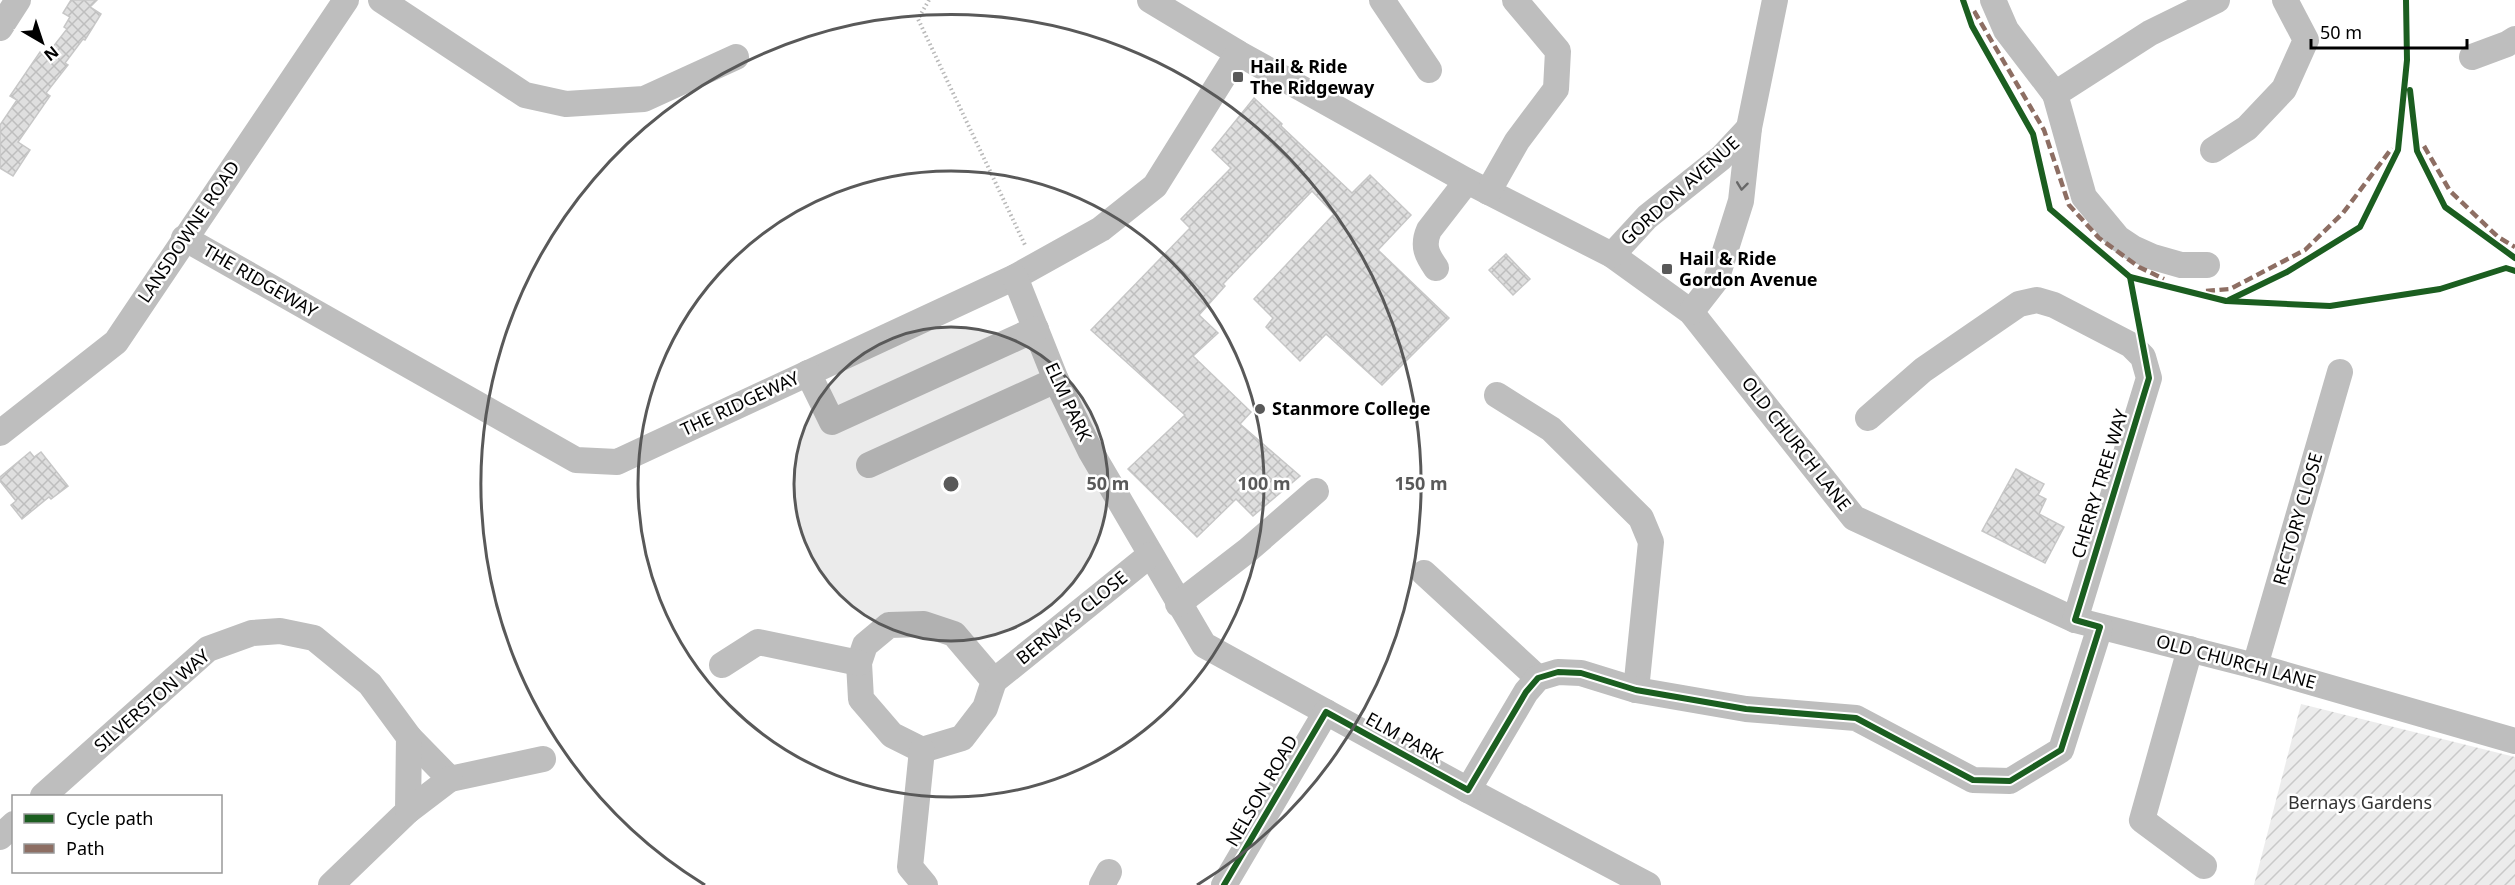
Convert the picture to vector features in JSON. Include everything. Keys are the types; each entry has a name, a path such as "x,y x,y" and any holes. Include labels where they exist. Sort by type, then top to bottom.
{"street":[{"path":"0,28 18,0"},
{"name":"LANSDOWNE ROAD","path":"0,433 116,342 346,0"},
{"path":"381,0 525,94 566,104 644,99 736,57"},
{"name":"OLD CHURCH LANE","path":"1150,0 1238,53 1477,186 1612,255 1691,312 1854,518 2074,620 2255,666 2515,741"},
{"path":"1382,0 1429,70"},
{"path":"1436,268 1425,250 1425,239 1429,230 1477,186 1517,141 1557,89 1558,51 1515,0"},
{"name":"GORDON AVENUE","path":"1691,312 1716,280 1740,201 1749,128 1775,0"},
{"path":"1993,0 2007,30 2055,94 2084,197 2100,217 2118,238 2133,248 2181,266 2207,265"},
{"path":"2055,94 2150,33 2217,0"},
{"path":"2213,150 2247,128 2284,89 2307,40 2285,0"},
{"path":"2472,57 2512,46"},
{"name":"THE RIDGEWAY","path":"184,238 576,460 616,462 1025,271 1101,229 1155,186 1238,53"},
{"name":"GORDON AVENUE","path":"1612,255 1647,217 1721,158 1749,128"},
{"name":"ELM PARK","path":"1025,271 1036,329 1056,380 1090,452 1204,645 1468,790 1648,885"},
{"name":"CHERRY TREE WAY","path":"1868,418 1923,370 2019,304 2037,300 2055,305 2131,345 2143,357 2149,378 2074,620"},
{"path":"808,373 832,422 1036,329"},
{"name":"RECTORY CLOSE","path":"2255,666 2340,372"},
{"path":"869,465 1056,380"},
{"path":"1497,395 1551,429 1641,518 1651,542 1636,690"},
{"path":"1178,604 1248,550 1316,491"},
{"name":"BERNAYS CLOSE","path":"994,681 1150,555"},
{"path":"1424,573 1538,678"},
{"path":"924,624 954,634 994,681 985,708 962,738 922,750 892,735 861,699 859,663 866,645 889,625 924,624"},
{"path":"1468,790 1526,692 1538,678 1558,672 1581,674 1636,690 1746,709 1856,718 1973,780 2010,781 2061,750 2100,627"},
{"name":"SILVERSTON WAY","path":"44,795 208,650 252,633 280,631 314,638 370,684 409,737 450,779"},
{"path":"722,665 758,642 859,663"},
{"path":"2190,649 2142,820 2204,866"},
{"name":"NELSON ROAD","path":"1224,885 1326,712"},
{"path":"408,812 409,737"},
{"path":"922,750 910,867 925,885"},
{"path":"331,885 408,812 450,779 543,759"},
{"path":"0,837 12,826"}],"path":[{"path":"929,0 918,18 1025,271"}],"green space":[{"name":"Bernays Gardens","path":"2301,704 2515,757 2515,885 2254,885"}],"building":[{"path":"71,0 97,0 90,7 101,14 85,40 83,39 65,63 68,65 46,93 50,96 18,142 30,150 13,176 0,168 0,125 17,100 10,96 40,52 46,56 67,29 64,27 70,17 63,13"},
{"path":"1254,98 1352,193 1370,175 1411,215 1378,250 1449,318 1382,385 1326,334 1300,361 1266,327 1273,318 1254,299 1334,214 1312,191 1223,284 1225,286 1199,315 1218,333 1193,356 1251,412 1240,424 1300,476 1253,516 1236,499 1197,537 1128,469 1185,415 1091,330 1190,228 1181,219 1231,168 1212,150"},
{"path":"1506,254 1530,279 1513,295 1489,270"},
{"path":"30,452 34,457 41,452 68,486 51,499 49,497 22,519 11,505 16,501 0,481 0,477"},
{"path":"2016,469 2044,484 2038,495 2046,499 2039,514 2064,527 2045,563 1982,531"}],"marked path":[{"path":"1974,11 2044,130 2069,205 2099,238 2139,267 2164,279"},
{"path":"2424,146 2450,191 2498,237 2515,247"},
{"path":"2206,291 2230,289 2305,250 2343,213 2392,148"}],"cycle path":[{"path":"1963,0 1972,26 2033,134 2050,209 2130,277 2226,301 2330,306 2440,289 2506,268 2515,271"},
{"path":"2229,300 2287,272 2360,227 2398,150 2407,60 2406,0"},
{"path":"2410,90 2417,151 2445,207 2515,258"},
{"path":"1224,885 1326,712 1468,790 1526,692 1538,678 1558,672 1581,673 1636,690 1746,709 1856,718 1973,780 2010,781 2061,750 2100,627 2075,620 2149,378 2130,277"}],"place":[{"name":"Hail & Ride The Ridgeway","path":"1238,77"},
{"name":"Hail & Ride Gordon Avenue","path":"1667,269"},
{"name":"Stanmore College","path":"1260,409"}]}
